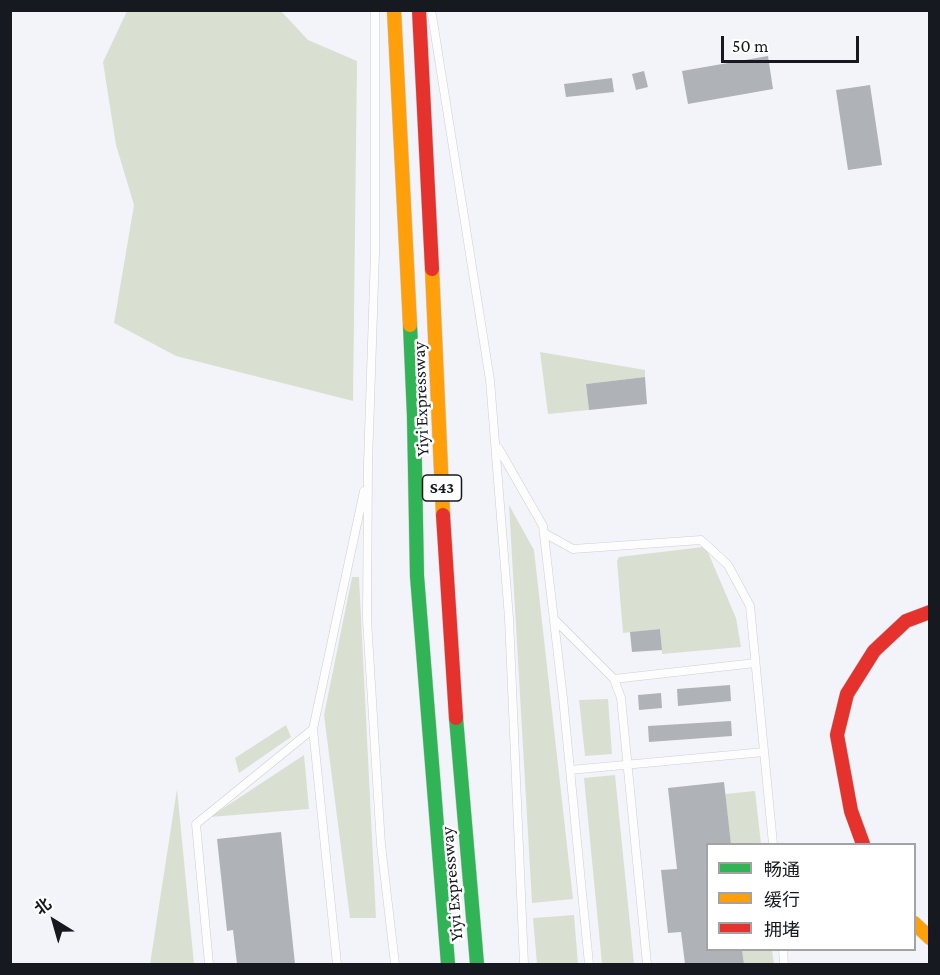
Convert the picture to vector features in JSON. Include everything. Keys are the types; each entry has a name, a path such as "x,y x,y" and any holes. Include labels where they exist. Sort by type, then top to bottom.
{"main road":[{"name":"Yiyi Expressway","path":"394,10 414,416 417,576 448,964"},
{"name":"Yiyi Expressway","path":"419,10 438,375 444,541 458,750 477,964"},
{"path":"863,843 851,811 837,735 847,694 874,651 906,621 930,612"},
{"path":"916,924 930,939"}],"lane":[{"path":"375,10 375,253 368,475 367,620 381,845 395,964"},
{"path":"431,10 490,380 509,618 524,964"},
{"path":"496,445 543,526 589,964"},
{"path":"337,964 314,729 368,475"},
{"path":"544,533 573,549 701,540 728,565 750,606 773,843"},
{"path":"554,619 614,679 621,698 647,964"},
{"path":"614,679 755,663"},
{"path":"210,964 196,824 314,729"},
{"path":"570,770 764,752"}],"green space":[{"path":"127,11 281,11 308,40 357,61 353,401 176,356 114,323 134,205 116,145 103,62"},
{"path":"540,352 645,370 645,377 586,384 589,410 548,414"},
{"path":"509,505 534,550 573,899 532,903"},
{"path":"703,547 707,550 736,618 741,647 662,654 660,629 623,633 617,561 619,557"},
{"path":"352,577 359,577 376,918 350,918 324,715"},
{"path":"608,699 612,754 585,756 579,700"},
{"path":"286,725 291,737 239,773 235,758"},
{"path":"304,755 309,809 210,817"},
{"path":"615,775 634,964 602,964 584,778"},
{"path":"177,789 194,964 150,964"},
{"path":"755,791 761,843 731,843 725,794"},
{"path":"574,915 578,964 537,964 533,918"},
{"path":"742,951 772,951 774,964 744,964"}],"building":[{"path":"768,56 773,89 688,104 682,71"},
{"path":"644,71 648,87 636,90 632,74"},
{"path":"612,78 614,92 566,97 564,84"},
{"path":"870,85 882,165 848,170 836,90"},
{"path":"645,377 647,404 589,410 586,384"},
{"path":"660,629 662,650 632,652 630,632"},
{"path":"730,685 731,701 678,706 677,689"},
{"path":"661,693 662,708 639,710 638,695"},
{"path":"731,721 732,736 649,742 648,726"},
{"path":"724,782 731,843 706,843 706,951 742,951 744,964 685,964 681,932 668,933 661,870 677,869 668,788"},
{"path":"281,832 295,964 237,964 233,930 227,931 217,839"}],"traffic: fast":[{"path":"410,325 417,576 448,964"},
{"path":"456,718 477,964"}],"traffic: slow":[{"path":"394,10 410,325"},
{"path":"432,269 443,515"},
{"path":"916,925 930,938"}],"traffic: jam":[{"path":"419,10 432,269"},
{"path":"443,515 456,718"},
{"path":"863,843 851,811 837,735 847,694 874,651 906,621 930,612"}]}
